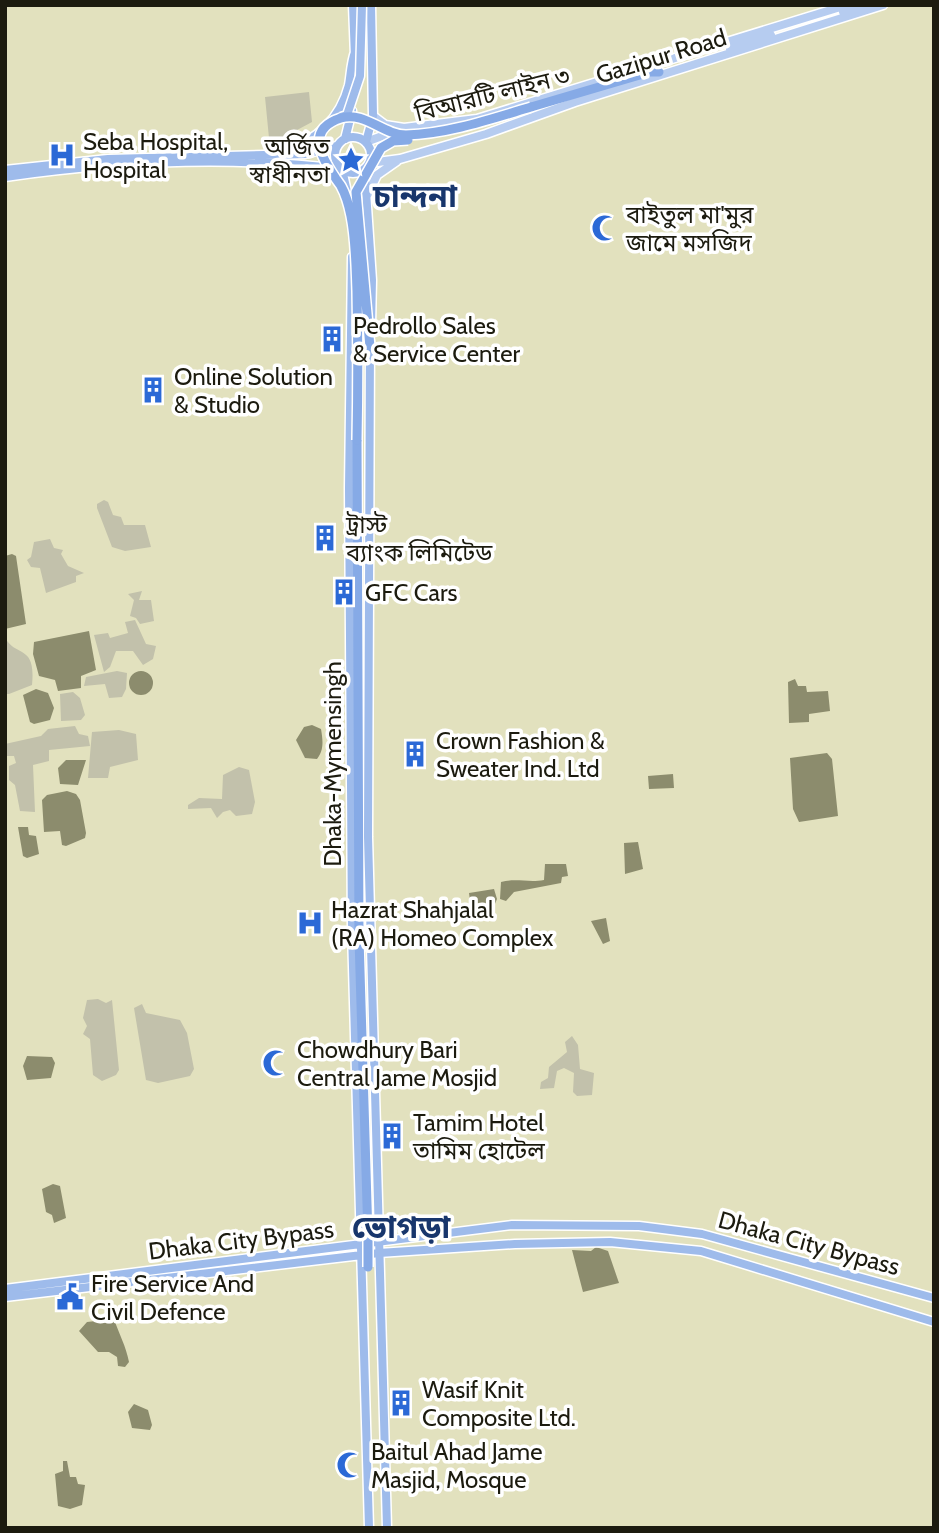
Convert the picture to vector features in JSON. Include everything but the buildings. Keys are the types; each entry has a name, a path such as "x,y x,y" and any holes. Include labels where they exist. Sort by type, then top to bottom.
{"highway":[{"path":"345,139 353,105 354,5"},
{"path":"362,5 360,76 347,115 323,132 319,148 324,164 345,195 355,235 359,365 356,451 359,939 369,1267"},
{"path":"5,170 108,159 305,155 337,146 345,139 356,137 366,142 373,116 371,5"},
{"path":"279,155 314,138 337,114 347,90 355,52"},
{"name":"বিআরটি লাইন ৩","path":"370,347 356,192 377,152 393,141 473,129 657,69"},
{"name":"বিআরটি লাইন ৩","path":"338,119 360,118 386,132 403,135 472,124 531,110"},
{"name":"Dhaka-Mymensingh","path":"366,142 372,152 367,166 372,280 368,837 387,1528"},
{"name":"Dhaka-Mymensingh","path":"337,146 336,161 342,169 352,243 352,932 358,1055 360,1255 369,1528"},
{"path":"5,177 116,165 260,162 342,169 353,173 367,166"},
{"path":"351,470 356,451"},
{"name":"Dhaka City Bypass","path":"5,1289 512,1225 575,1224 671,1229 743,1244 934,1298"},
{"name":"Dhaka City Bypass","path":"5,1297 379,1253 566,1241 669,1247 710,1254 934,1322"}],"main road":[{"name":"Gazipur Road","path":"373,116 385,125 408,128 477,119 657,69 847,5"},
{"name":"বিআরটি লাইন ৩","path":"657,69 864,5"},
{"name":"Gazipur Road","path":"367,166 400,159 883,5"},
{"path":"366,142 408,128"},
{"path":"367,210 371,184 384,169 400,159"}],"shaded area":[{"path":"309,92 312,122 284,137 269,138 265,97"},
{"path":"104,500 108,502 113,515 121,517 124,525 145,525 151,547 125,551 112,547 97,508 97,504"},
{"path":"50,539 54,548 63,550 61,554 68,566 84,573 76,576 76,582 46,593 40,568 31,567 27,560 31,557 34,542"},
{"path":"5,556 16,556 26,624 5,629"},
{"path":"142,591 139,600 151,600 154,621 140,624 136,618 130,616 134,600 128,594"},
{"path":"135,620 146,644 156,646 153,659 143,665 133,651 116,651 110,667 104,672 94,635 108,633 110,638 128,633 125,622"},
{"path":"89,631 96,670 81,676 81,688 58,691 55,680 39,676 33,654 34,642"},
{"path":"5,638 28,657 32,672 32,685 9,694 5,694"},
{"path":"117,671 127,673 126,689 122,697 109,698 105,684 84,686 86,677"},
{"path":"141,671 150,674 153,683 150,692 141,695 132,692 129,683 132,674"},
{"path":"795,679 798,686 806,686 807,692 828,691 830,711 809,714 809,722 789,723 788,682"},
{"path":"36,689 48,693 54,708 50,720 34,724 30,722 23,695"},
{"path":"73,692 80,698 85,715 81,720 61,721 60,694"},
{"path":"312,725 321,729 322,733 322,749 317,759 305,758 296,740 304,727"},
{"path":"75,726 79,734 88,736 90,746 49,750 49,761 33,765 35,812 20,811 15,785 9,780 9,766 16,763 14,756 5,756 5,744 41,736 48,729"},
{"path":"119,730 136,734 138,760 110,767 108,778 88,778 92,732"},
{"path":"827,753 832,759 838,816 799,822 793,809 790,758"},
{"path":"66,760 86,760 78,785 60,784 58,768"},
{"path":"239,767 249,770 255,802 252,814 236,816 230,810 217,818 211,808 188,809 188,805 199,798 222,799 223,775"},
{"path":"673,774 674,788 649,789 648,776"},
{"path":"67,791 76,794 80,800 86,833 85,838 66,846 62,845 60,831 44,832 42,800 47,795"},
{"path":"18,827 28,827 29,835 36,836 39,854 27,858 23,856"},
{"path":"638,842 643,869 625,874 624,843"},
{"path":"545,864 566,864 568,876 562,877 561,883 514,892 506,901 500,899 501,882 544,880"},
{"path":"494,889 497,899 492,911 472,916 469,893"},
{"path":"606,918 610,941 603,944 591,921"},
{"path":"98,999 106,1003 112,1000 119,1070 116,1075 102,1081 93,1075 90,1039 83,1034 87,1026 83,1018 87,1000"},
{"path":"142,1004 146,1013 180,1020 187,1033 194,1069 190,1076 158,1083 146,1080 134,1008"},
{"path":"572,1036 578,1045 580,1069 594,1073 592,1095 577,1096 573,1092 574,1073 564,1068 557,1071 554,1088 540,1089 541,1082 548,1078 549,1067 567,1052 565,1042"},
{"path":"27,1056 52,1057 55,1063 51,1078 27,1080 23,1066"},
{"path":"53,1184 60,1186 66,1218 54,1223 52,1215 46,1212 42,1189"},
{"path":"596,1247 608,1251 619,1283 583,1292 572,1250 591,1251"},
{"path":"114,1319 128,1356 129,1362 125,1367 118,1366 117,1357 109,1352 98,1352 79,1331 87,1322"},
{"path":"134,1404 148,1410 152,1425 150,1430 132,1428 128,1412"},
{"path":"63,1461 67,1461 70,1477 76,1477 78,1484 85,1485 82,1505 70,1509 58,1506 55,1474 63,1471"}],"place":[{"name":"Seba Hospital, Hospital","path":"62,155"},
{"name":"অর্জিত স্বাধীনতা","path":"351,160"},
{"name":"বাইতুল মা'মুর জামে মসজিদ","path":"605,228"},
{"name":"Pedrollo Sales & Service Center","path":"332,339"},
{"name":"Online Solution & Studio","path":"153,390"},
{"name":"ট্রাস্ট ব্যাংক লিমিটেড","path":"325,538"},
{"name":"GFC Cars","path":"344,592"},
{"name":"Crown Fashion & Sweater Ind. Ltd","path":"415,754"},
{"name":"Hazrat Shahjalal (RA) Homeo Complex","path":"310,923"},
{"name":"Chowdhury Bari Central Jame Mosjid","path":"276,1063"},
{"name":"Tamim Hotel তামিম হোটেল","path":"392,1136"},
{"name":"Fire Service And Civil Defence","path":"70,1297"},
{"name":"Wasif Knit Composite Ltd.","path":"401,1403"},
{"name":"Baitul Ahad Jame Masjid, Mosque","path":"350,1465"}],"district":[{"name":"চান্দনা","path":"415,195"},
{"name":"ভোগড়া","path":"401,1226"}]}
